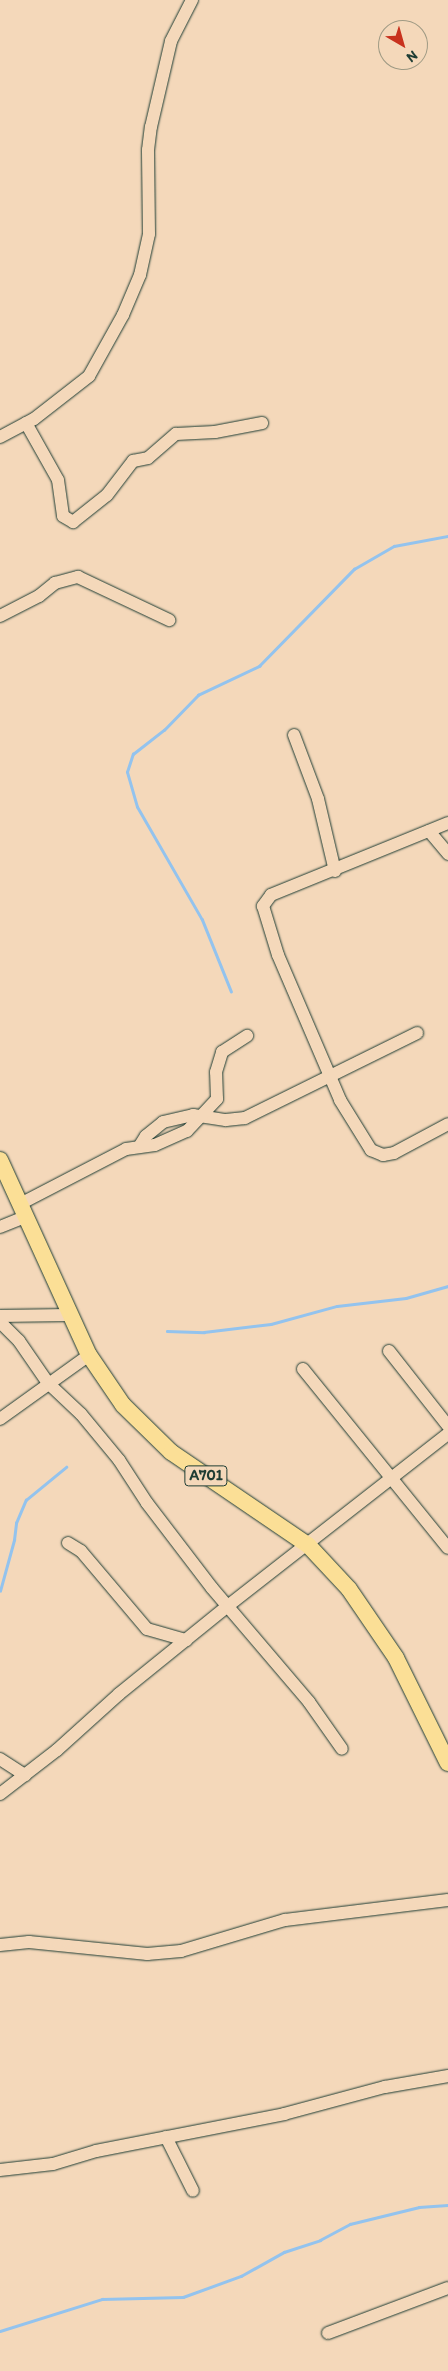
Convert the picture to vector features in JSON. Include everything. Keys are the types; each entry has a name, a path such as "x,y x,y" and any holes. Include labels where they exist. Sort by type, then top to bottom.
{"main road":[{"name":"A701","path":"0,1160 68,1315 89,1356 123,1405 171,1452 308,1545 373,1621 396,1658 448,1763"}],"street":[{"path":"0,437 26,423 64,398 89,376 99,363 140,275 149,234 148,150 152,127 171,41 192,0"},
{"path":"26,423 58,480 63,516 73,522 108,495 133,461 148,458 176,434 215,432 262,423"},
{"path":"0,616 39,596 55,584 78,577 169,620"},
{"path":"294,735 318,799 335,871"},
{"path":"448,823 335,871 272,895 263,906 278,955 330,1077 352,1122 375,1152 383,1155 394,1153 448,1124"},
{"path":"429,831 448,854"},
{"path":"0,1228 23,1210 118,1153 155,1145 187,1131 226,1120 245,1118 417,1033"},
{"path":"187,1131 204,1116 217,1099 216,1072 222,1052 247,1036"},
{"path":"139,1147 146,1136 163,1122 188,1116 204,1116 226,1120"},
{"path":"0,1316 68,1315"},
{"path":"0,1322 20,1341 48,1383 81,1414 119,1460 146,1503 310,1702 342,1749"},
{"path":"389,1351 448,1426"},
{"path":"0,1419 48,1383 89,1356"},
{"path":"303,1369 448,1548"},
{"path":"0,1794 229,1605 448,1434"},
{"path":"68,1543 82,1551 147,1629 186,1640"},
{"path":"0,1759 25,1775"},
{"path":"0,1945 29,1942 147,1954 181,1951 285,1920 448,1900"},
{"path":"0,2170 53,2164 166,2137 228,2126 385,2087 448,2076"},
{"path":"166,2137 193,2190"},
{"path":"328,2333 448,2288"}],"waterway":[{"path":"231,992 202,920 137,807 127,772 133,754 164,730 198,695 259,666 354,569 394,546 448,536"},
{"path":"167,1331 204,1332 271,1324 337,1306 406,1298 448,1286"},
{"path":"0,1591 14,1540 16,1523 26,1500 66,1467"},
{"path":"0,2331 102,2299 183,2297 241,2276 284,2252 320,2240 350,2224 419,2207 448,2205"}]}
